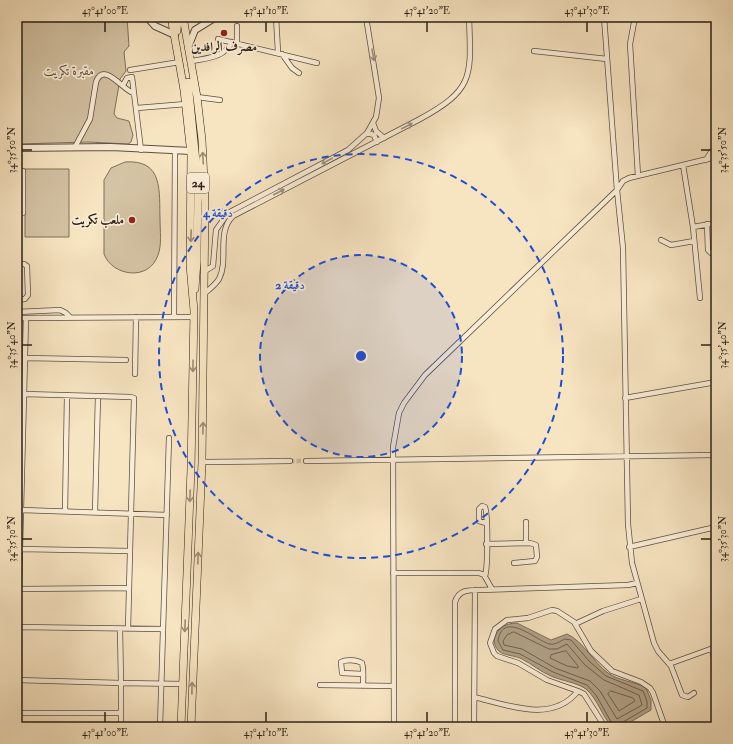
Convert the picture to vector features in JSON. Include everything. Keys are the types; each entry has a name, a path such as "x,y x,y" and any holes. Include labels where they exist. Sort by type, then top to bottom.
{"main road":[{"path":"171,17 180,62 191,151 190,265 194,318 191,469 181,727"},
{"name":"24","path":"178,17 177,27 186,69 194,127 198,188 197,269 193,298"},
{"path":"183,17 192,61 197,97 204,174 205,293 202,466 191,727"},
{"path":"191,469 202,466"}],"street":[{"path":"148,17 155,26 175,35"},
{"path":"189,45 195,30 216,17"},
{"path":"276,17 280,53 292,68 299,73"},
{"path":"205,271 211,269 213,266 216,230 223,218 228,213 348,150 367,133 378,111 379,92 366,17"},
{"path":"205,293 216,283 220,276 226,229 233,216 441,108 458,92 465,82 470,65 469,17"},
{"path":"604,17 617,190 623,248 629,547 641,599 656,647 669,664 682,695 686,697 694,693"},
{"path":"635,17 630,44 638,176"},
{"path":"192,61 218,56 228,49 235,43 237,26"},
{"path":"218,39 317,63"},
{"path":"534,51 608,59"},
{"path":"130,70 180,62"},
{"path":"76,147 90,118 96,82 99,76 107,74 123,85 127,91 134,93"},
{"path":"123,85 127,78 132,77 141,150"},
{"path":"197,97 220,100"},
{"path":"137,108 186,104"},
{"path":"373,123 376,131 384,138"},
{"path":"367,133 374,135 377,142"},
{"path":"17,148 76,147 191,151"},
{"path":"706,160 711,152 716,150"},
{"path":"174,317 175,151"},
{"path":"394,727 392,459 399,413 411,391 425,375 617,190 626,179 716,157"},
{"path":"683,165 693,227 700,298"},
{"path":"17,215 24,213 23,171"},
{"path":"693,227 716,222"},
{"path":"707,224 708,249 711,253 716,253"},
{"path":"661,240 671,245 694,241"},
{"path":"17,264 24,264 27,266 28,295 25,299 17,300"},
{"path":"17,312 60,310 66,312 70,318"},
{"path":"135,374 136,317"},
{"path":"17,318 194,318"},
{"path":"17,665 19,588 18,562 26,358 26,318"},
{"path":"26,358 126,360"},
{"path":"626,398 716,382"},
{"path":"24,394 132,397 134,400 128,629"},
{"path":"65,511 67,395"},
{"path":"95,512 98,396"},
{"path":"17,428 23,427"},
{"path":"160,727 169,438"},
{"path":"306,460 627,457 716,454"},
{"path":"202,466 290,461"},
{"path":"21,510 167,515"},
{"path":"526,522 526,543"},
{"path":"481,590 487,569 486,523"},
{"path":"629,547 716,527"},
{"path":"486,544 526,543 536,545 536,560 532,562 514,563"},
{"path":"19,549 130,551"},
{"path":"393,572 479,573 485,578 492,589"},
{"path":"455,727 455,602 456,597 462,592 492,589 628,585 637,583"},
{"path":"19,588 129,588"},
{"path":"474,727 476,590"},
{"path":"575,624 613,607 641,599"},
{"path":"604,727 584,694 547,680 518,663 499,658 494,653 490,643 492,633 502,622 528,618 549,610 557,611 575,624 591,651 612,671 641,682 652,690 665,727"},
{"path":"18,627 163,629"},
{"path":"120,629 121,727"},
{"path":"669,664 714,648 716,667"},
{"path":"363,674 343,673 341,670 341,662 360,661 362,664 363,674 363,686"},
{"path":"17,680 182,684"},
{"path":"320,685 394,686"},
{"path":"474,697 523,710 540,711 562,704 578,691"},
{"path":"17,713 121,713"}],"green space":[{"name":"مقبرة تكريت","path":"17,17 127,17 129,46 124,52 126,71 120,79 114,114 117,118 129,121 133,135 131,142 128,144 88,142 17,144"},
{"name":"ملعب تكريت","path":"125,162 138,162 147,166 153,172 157,179 160,198 160,247 158,255 153,264 147,269 131,273 122,271 115,267 108,261 104,254 104,180 111,168"},
{"path":"25,169 69,169 69,237 25,237"}],"water":[{"path":"517,623 551,640 567,634 573,637 612,676 646,688 651,700 651,710 622,727 612,727 593,697 586,689 551,676 522,659 501,653 498,650 494,641 499,630 509,624"}],"tunnel":[{"path":"290,461 306,461"}],"place":[{"name":"مصرف الرافدين","path":"224,33"},
{"name":"ملعب تكريت","path":"132,220"}]}
